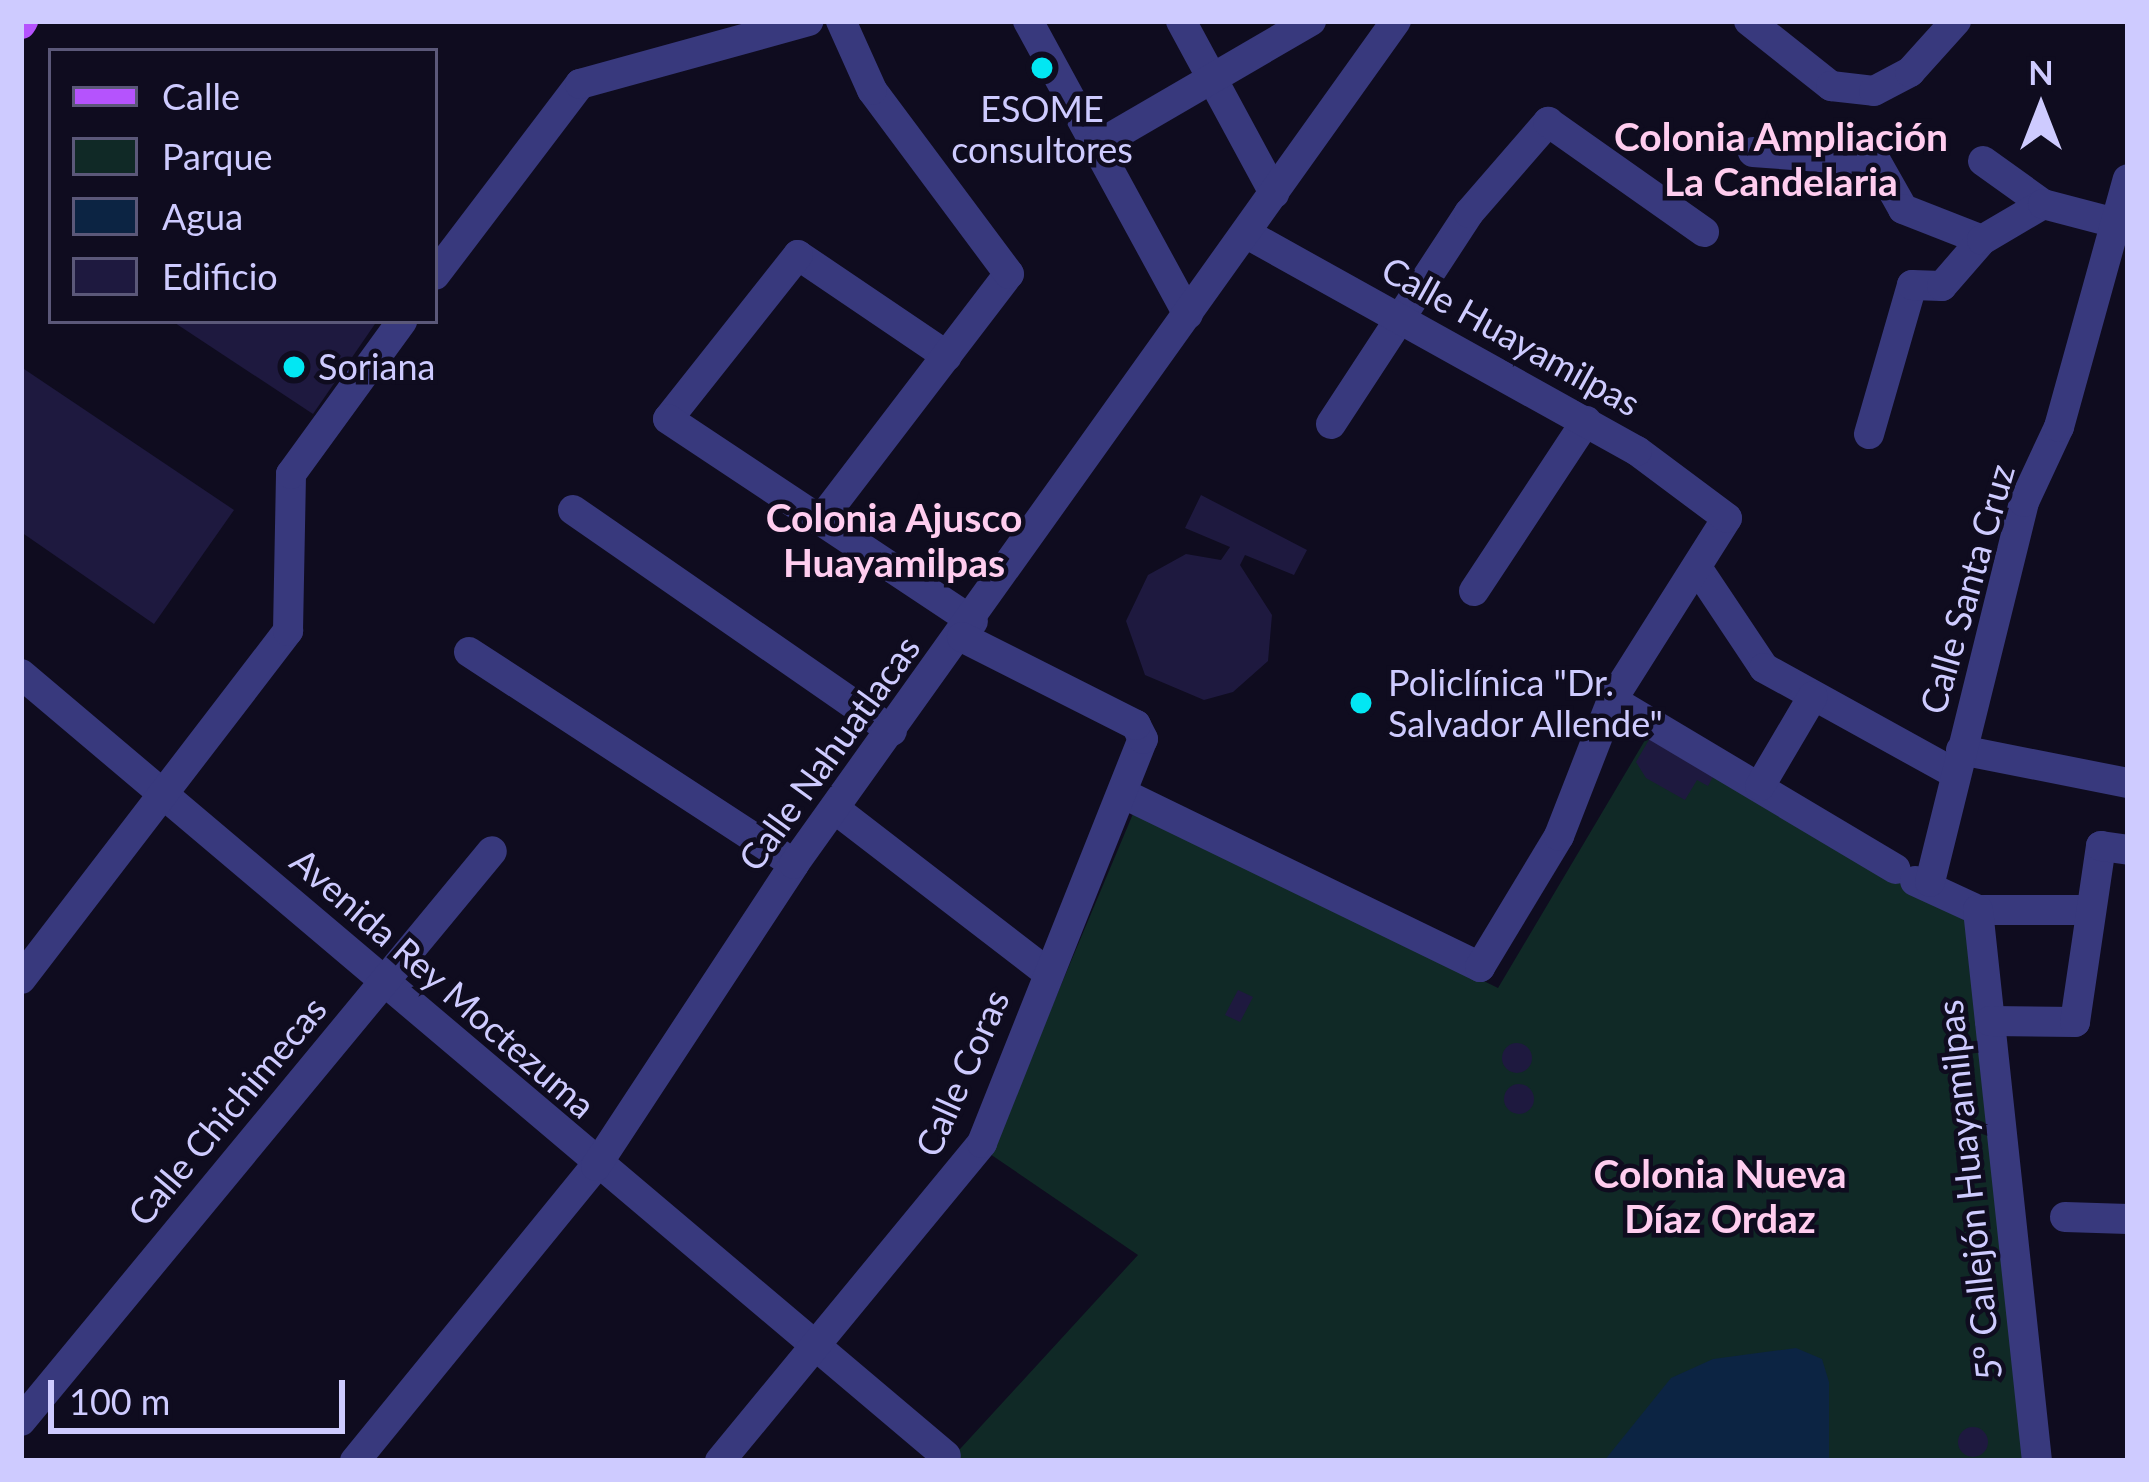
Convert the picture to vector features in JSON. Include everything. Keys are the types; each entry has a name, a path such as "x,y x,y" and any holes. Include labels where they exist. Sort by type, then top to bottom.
{"street":[{"path":"677,50 697,21"},
{"path":"438,271 580,84 677,50 808,21"},
{"path":"820,521 1009,274 872,90 841,21"},
{"path":"1028,21 1188,314"},
{"path":"1181,21 1274,193"},
{"path":"1096,146 1311,21"},
{"name":"Calle Nahuatlacas","path":"355,1461 596,1166 794,864 968,629 1396,21"},
{"path":"1749,21 1831,86 1874,92 1910,72 1956,21"},
{"path":"1331,424 1469,213 1548,122 1704,232"},
{"path":"1753,152 1876,160 1903,209 1982,240"},
{"path":"1983,161 2043,205 2116,224"},
{"name":"Calle Santa Cruz","path":"1913,878 1958,762 2024,502 2116,268 2116,224 2128,179"},
{"path":"1869,434 1912,285 1942,286 1982,240 2043,205"},
{"name":"Calle Huayamilpas","path":"1246,234 1586,421 1711,496 1727,518 1700,572"},
{"path":"947,356 798,255 668,419 820,521 968,629"},
{"path":"21,979 169,798 288,631 291,473 400,324"},
{"path":"1474,592 1586,421"},
{"path":"573,510 892,731"},
{"path":"1124,794 1480,967 1559,836 1612,700 1700,572 1764,668 1814,696 1958,762 2128,783"},
{"name":"Calle Coras","path":"720,1461 982,1143 1143,739 1136,725 968,629"},
{"path":"469,652 794,864"},
{"name":"Avenida Rey Moctezuma","path":"21,674 596,1166 946,1456"},
{"path":"1760,787 1814,696"},
{"path":"1612,700 1913,878 1978,910 2090,910"},
{"path":"835,809 1048,973"},
{"path":"1990,1021 2075,1022 2090,910 2114,848"},
{"name":"Calle Chichimecas","path":"21,1421 492,851"},
{"name":"5º Callejón Huayamilpas","path":"1978,910 2037,1461"},
{"path":"2065,1217 2128,1219"}],"green space":[{"path":"1651,730 1969,912 2023,1461 949,1461 1138,1255 990,1154 1135,809 1498,988"}],"water":[{"path":"1796,1348 1822,1359 1829,1382 1829,1461 1604,1461 1671,1378 1713,1359"}],"building":[{"name":"Soriana","path":"177,324 375,324 313,414"},
{"path":"21,367 234,510 154,624 21,532"},
{"path":"1201,495 1307,550 1294,575 1245,555 1240,565 1272,615 1268,661 1233,692 1204,700 1145,675 1126,621 1148,575 1186,554 1221,560 1230,547 1185,528"},
{"path":"1653,733 1717,769 1708,786 1697,780 1685,800 1646,778 1636,762"},
{"path":"1238,990 1253,997 1240,1022 1225,1015"},
{"path":"1517,1043 1528,1047 1532,1058 1528,1069 1517,1073 1506,1069 1502,1058 1506,1047"},
{"path":"1519,1084 1534,1099 1519,1114 1504,1099"},
{"path":"1973,1427 1984,1431 1988,1442 1984,1453 1973,1457 1962,1453 1958,1442 1962,1431"}],"place":[{"name":"ESOME consultores","path":"1042,68"},
{"name":"Soriana","path":"294,367"},
{"name":"Policlínica \"Dr. Salvador Allende\"","path":"1361,703"}],"district":[{"name":"Colonia Ampliación La Candelaria","path":"1781,160"},
{"name":"Colonia Ajusco Huayamilpas","path":"894,540"},
{"name":"Colonia Nueva Díaz Ordaz","path":"1720,1196"}]}
